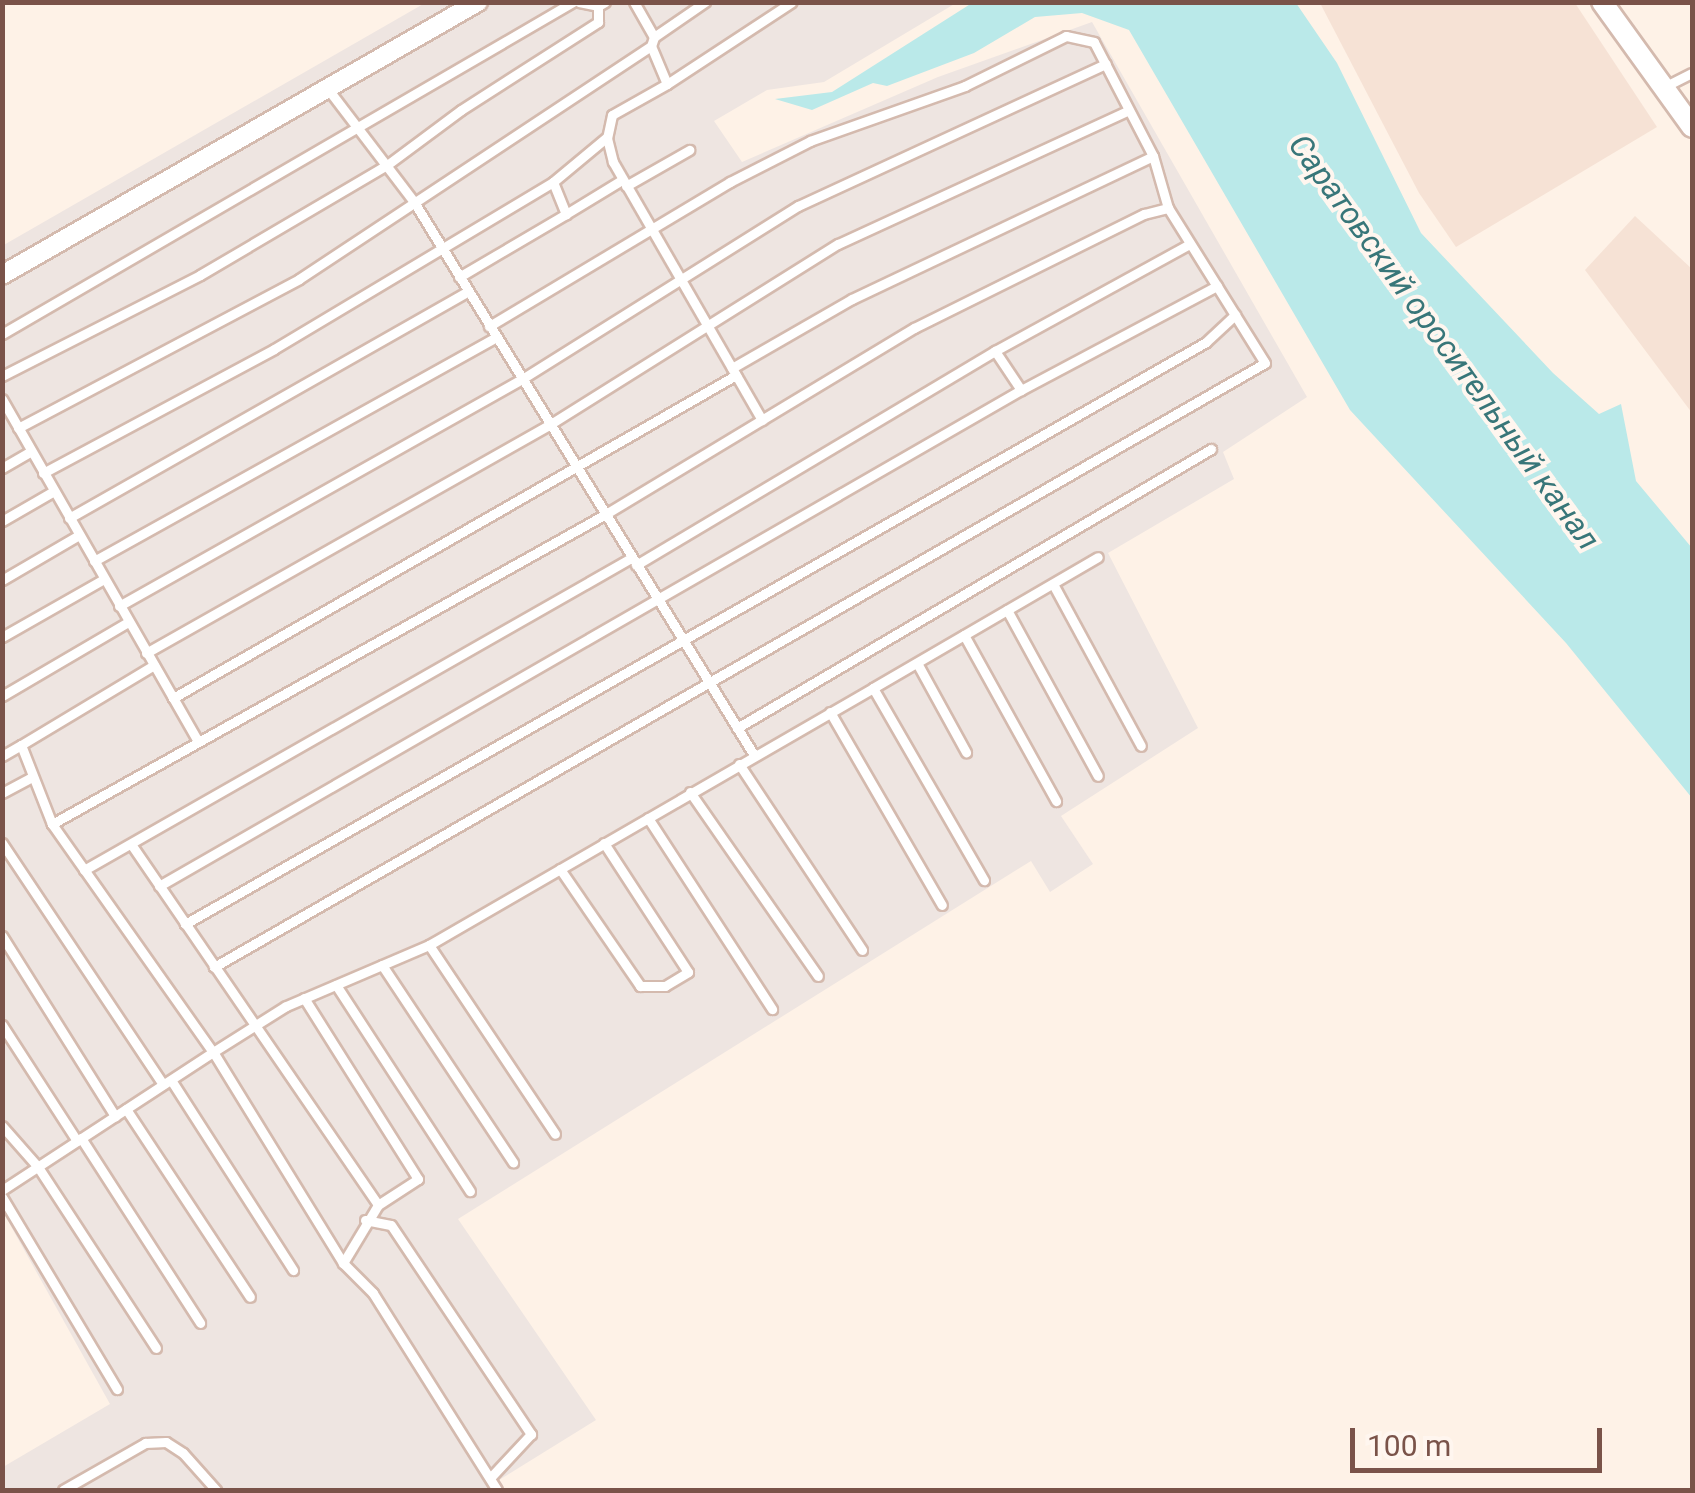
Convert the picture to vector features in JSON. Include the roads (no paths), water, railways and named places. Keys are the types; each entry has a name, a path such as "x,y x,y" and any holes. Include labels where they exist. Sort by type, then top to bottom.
{"street":[{"path":"2,275 478,2"},
{"path":"1602,2 1660,88 1692,127"}],"lane":[{"path":"2,334 576,2 602,4 598,22 461,110 387,165 200,275 2,376"},
{"path":"634,2 667,84"},
{"path":"18,428 299,279 705,2"},
{"path":"762,420 624,183 607,137 612,115 792,2"},
{"path":"214,967 1265,363 1168,208 1153,156 1094,42 1066,36 1037,46 964,86 810,141 651,229 489,326"},
{"path":"119,606 522,379 798,206 1106,64"},
{"path":"1660,88 1692,73"},
{"path":"328,89 414,202 754,755"},
{"path":"146,653 549,425 838,244 1129,110"},
{"path":"43,473 274,349 553,182 607,137"},
{"path":"459,277 566,214 688,150"},
{"path":"173,698 576,470 852,299 1153,156"},
{"path":"553,182 566,214"},
{"path":"52,824 604,515 914,328 1144,214 1168,208"},
{"path":"84,870 634,562 994,351 1190,244"},
{"path":"159,886 659,602 1021,390 1217,286"},
{"path":"69,518 468,292"},
{"path":"185,924 1206,342 1235,315"},
{"path":"94,561 496,337"},
{"path":"994,351 1021,390"},
{"path":"4,405 198,741"},
{"path":"738,728 1211,449"},
{"path":"2,468 30,452"},
{"path":"2,521 54,491"},
{"path":"2,580 79,535"},
{"path":"117,1389 2,1193 254,1026 304,998 430,946 1098,558"},
{"path":"2,637 104,579"},
{"path":"1053,584 1141,746"},
{"path":"1007,610 1098,776"},
{"path":"2,696 128,622"},
{"path":"964,635 1056,801"},
{"path":"917,663 966,752"},
{"path":"2,756 154,666"},
{"path":"873,688 984,880"},
{"path":"830,712 942,905"},
{"path":"22,745 52,824 213,1052 343,1263 374,1293 497,1490"},
{"path":"740,764 862,950"},
{"path":"2,793 32,777"},
{"path":"690,792 818,976"},
{"path":"648,818 772,1009"},
{"path":"2,843 293,1270"},
{"path":"560,869 640,986 665,986 688,972 604,843"},
{"path":"130,844 378,1206"},
{"path":"2,936 116,1116"},
{"path":"430,946 555,1134"},
{"path":"382,964 513,1162"},
{"path":"336,985 470,1190"},
{"path":"304,998 418,1179 378,1206 365,1220 343,1263"},
{"path":"2,1025 200,1323"},
{"path":"126,1109 250,1297"},
{"path":"2,1126 38,1167 156,1348"},
{"path":"365,1220 391,1225 531,1434 490,1478"},
{"path":"63,1490 82,1486 145,1443 166,1442 183,1453 216,1490"}],"water":[{"name":"Саратовский оросительный канал","path":"972,3 1296,3 1337,63 1421,233 1553,373 1599,414 1621,404 1636,481 1692,548 1692,798 1566,643 1350,410 1129,30 1082,13 1035,17 974,53 887,86 873,83 812,110 775,99 832,92"}]}
